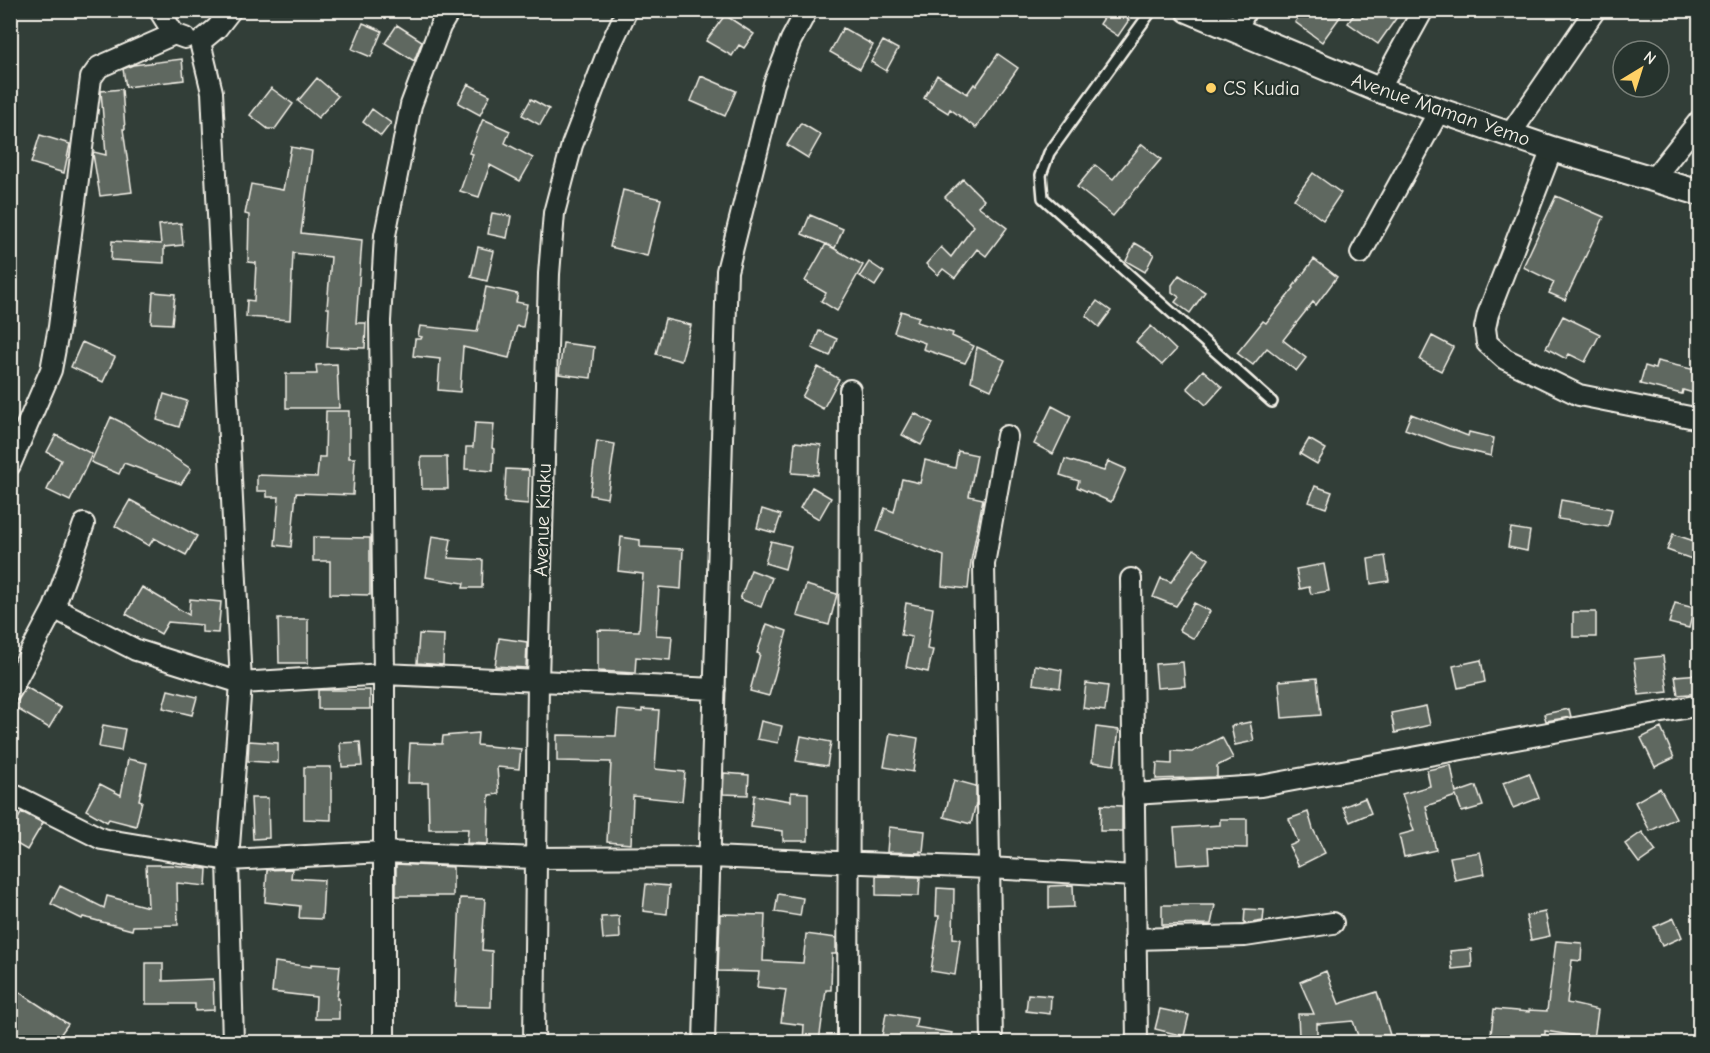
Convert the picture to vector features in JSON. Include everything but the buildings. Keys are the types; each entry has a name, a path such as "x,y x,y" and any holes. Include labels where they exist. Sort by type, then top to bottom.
{"street":[{"path":"159,10 174,34"},
{"path":"200,42 217,28 231,10"},
{"path":"384,1042 384,674 380,321 385,235 411,105 440,27 450,10"},
{"name":"Avenue Kiaku","path":"534,1042 538,680 549,274 554,213 572,145 610,46 627,10"},
{"path":"704,1042 727,271 774,84 790,40 807,10"},
{"name":"Avenue Maman Yemo","path":"1188,10 1241,21 1379,90 1552,148 1700,194"},
{"path":"1379,90 1423,10"},
{"path":"1511,133 1595,10"},
{"path":"10,465 51,370 59,327 91,78 99,67 174,34 200,42"},
{"path":"200,42 212,92 241,683 228,860 233,1042"},
{"path":"1361,253 1439,111"},
{"path":"1653,179 1700,120"},
{"path":"1552,148 1488,314 1485,328 1487,343 1505,358 1579,395 1700,419"},
{"path":"848,1042 850,390"},
{"path":"992,1042 984,564 1006,436"},
{"path":"11,690 54,608 84,524"},
{"path":"1131,579 1137,1042"},
{"path":"54,608 136,650 241,683 384,674 715,689"},
{"path":"1133,794 1261,786 1700,705"},
{"path":"10,793 102,839 228,860 384,852 536,858 710,857 1134,876"},
{"path":"1135,939 1245,936 1333,923"}],"lane":[{"path":"1152,10 1049,153 1041,175 1043,198 1272,402"}],"place":[{"name":"CS Kudia","path":"1211,88"}]}
